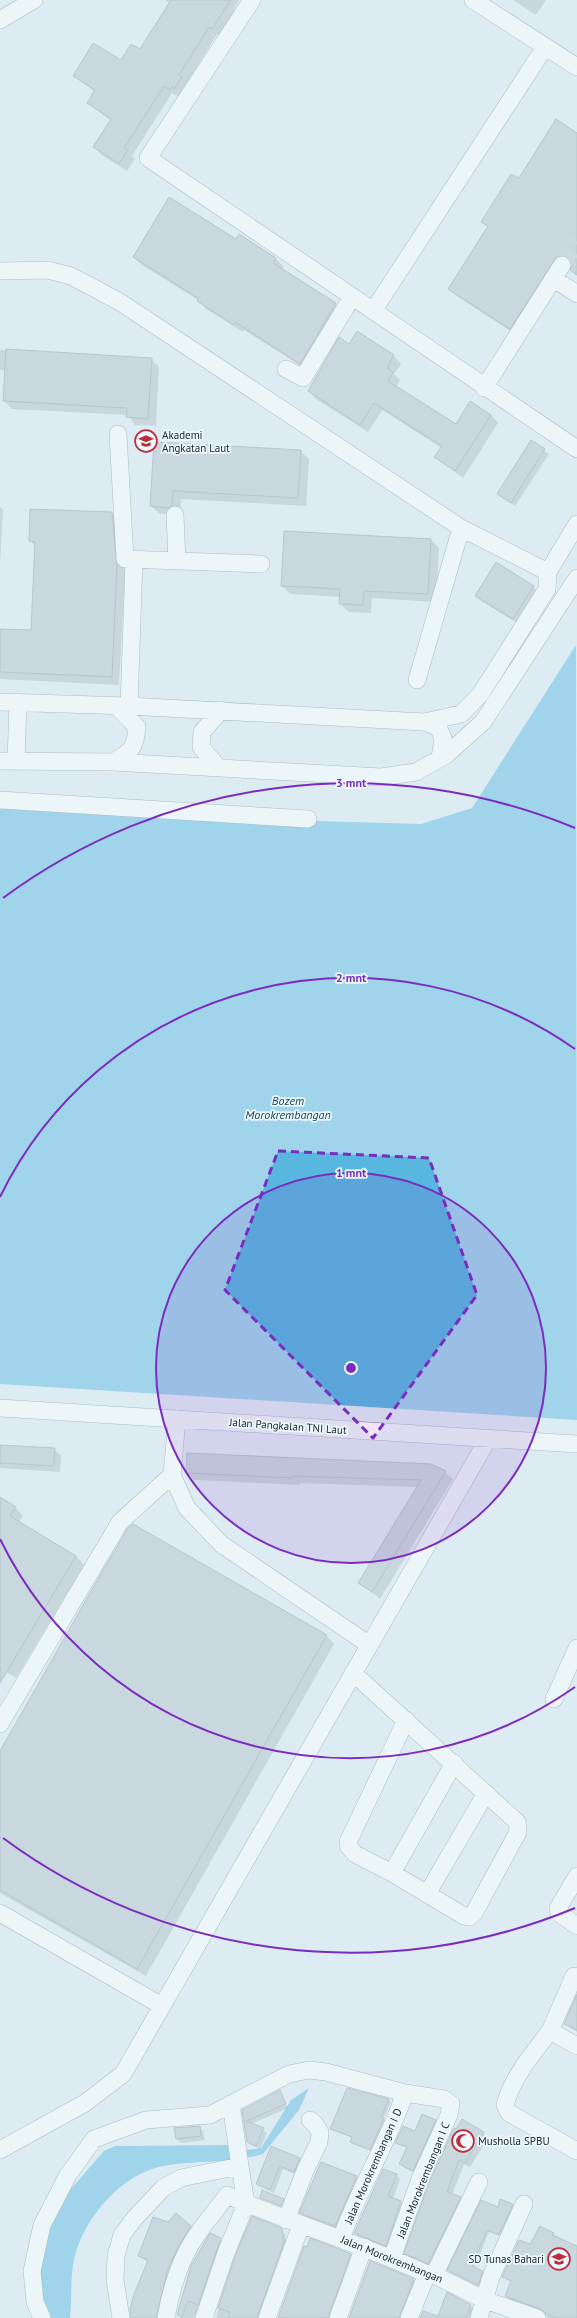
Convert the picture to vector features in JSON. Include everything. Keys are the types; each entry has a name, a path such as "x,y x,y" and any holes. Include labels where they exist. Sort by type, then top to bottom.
{"street":[{"path":"0,20 34,0"},
{"path":"252,0 148,158 484,388 577,449"},
{"path":"473,0 577,67"},
{"path":"373,312 545,47"},
{"path":"0,272 48,270 71,276 120,302 461,528 548,572"},
{"path":"484,388 558,272 577,294"},
{"path":"286,369 303,378 352,298"},
{"path":"118,434 125,559 261,564"},
{"path":"175,515 177,561"},
{"path":"0,702 221,710 424,722 461,714 480,695 547,589 548,572 577,524"},
{"path":"417,680 461,528"},
{"path":"114,762 129,754 136,740 137,727 122,706 134,560"},
{"path":"18,702 8,761 114,762 216,766 381,777 416,772 440,758 483,722 577,578"},
{"path":"547,589 564,596"},
{"path":"216,766 201,747 202,732 221,710"},
{"path":"424,722 438,727 443,738 440,758"},
{"path":"0,800 308,820"},
{"name":"Jalan Pangkalan TNI Laut","path":"0,1408 577,1444"},
{"path":"177,1419 172,1475 187,1508 221,1544 368,1644"},
{"path":"0,2150 85,2103 123,2074 353,1674 368,1644 488,1439"},
{"path":"0,1724 120,1522 172,1475"},
{"path":"554,1699 577,1648"},
{"path":"353,1674 406,1720 518,1822 519,1827 474,1913 469,1917 464,1916 392,1873 355,1854 349,1847 348,1842 406,1720"},
{"path":"392,1873 454,1764"},
{"path":"427,1894 486,1793"},
{"path":"577,1876 558,1908 562,1916 577,1926"},
{"path":"0,1913 162,2006"},
{"path":"574,1976 550,2031 530,2058 507,2096 505,2105 509,2113 577,2151"},
{"path":"550,2031 577,2046"},
{"path":"42,2318 35,2302 32,2271 42,2225 68,2175 94,2139 146,2120 210,2115 289,2074 309,2070 326,2072 405,2093"},
{"name":"Jalan Morokrembangan I C","path":"392,2258 420,2179 449,2115 451,2107 449,2102 444,2099 405,2093"},
{"name":"Jalan Morokrembangan I D","path":"341,2239 360,2192 388,2136 405,2093"},
{"path":"204,2318 226,2253 246,2204 231,2104"},
{"path":"267,2318 294,2222 305,2171 319,2142 320,2132 315,2124 310,2120"},
{"path":"121,2318 115,2280 116,2256 122,2235 134,2219 163,2188 181,2178 240,2163"},
{"path":"409,2318 479,2182"},
{"name":"Jalan Morokrembangan","path":"166,2318 170,2299 181,2267 198,2233 228,2196 392,2258 431,2274 485,2300 536,2318"},
{"path":"480,2318 490,2277 524,2204"},
{"path":"338,2318 364,2247"}],"highlighted area":[{"path":"278,1151 429,1158 477,1295 373,1438 225,1290"}],"water":[{"name":"Bozem Morokrembangan","path":"576,645 577,1420 0,1384 0,803 316,821 421,824 472,808"},
{"path":"309,2088 299,2110 263,2154 228,2161 169,2165 152,2169 136,2176 121,2186 96,2213 79,2244 73,2267 70,2318 51,2318 42,2304 38,2282 49,2214 104,2151 115,2146 230,2145 248,2150 261,2148 291,2100"}],"building":[{"path":"171,0 231,0 212,29 209,27 179,75 182,77 174,89 172,87 170,90 164,86 124,148 128,150 119,164 93,147 111,119 87,103 95,90 73,76 93,43 121,60 131,44 140,49"},
{"path":"556,119 577,133 577,275 570,270 572,265 568,257 557,256 510,329 448,289 488,226 481,222 511,174 519,178"},
{"path":"169,197 236,239 239,234 276,258 273,263 336,303 300,364 235,322 234,325 197,301 198,298 133,257"},
{"path":"357,331 394,355 387,368 393,372 388,381 456,424 470,401 491,415 455,471 434,457 442,446 374,403 360,425 308,391 339,337 349,344"},
{"path":"6,349 152,358 148,419 126,417 127,408 3,401"},
{"path":"531,440 545,449 511,503 497,494"},
{"path":"154,442 301,450 298,498 173,491 172,506 169,508 150,506"},
{"path":"30,509 112,512 117,565 112,677 0,672 0,629 31,630 35,542 29,541"},
{"path":"284,531 431,539 428,594 364,591 363,605 339,604 340,589 281,586"},
{"path":"496,562 534,586 513,619 475,596"},
{"path":"0,1445 55,1448 54,1466 0,1463"},
{"path":"187,1453 431,1464 446,1471 372,1592 358,1583 421,1480 293,1476 293,1478 186,1473"},
{"path":"0,1497 16,1507 10,1516 76,1556 0,1683"},
{"path":"133,1524 327,1635 137,1969 0,1890 0,1751 102,1572 128,1528"},
{"path":"577,1994 577,2030 564,2024"},
{"path":"347,2088 389,2099 381,2117 384,2118 370,2150 350,2142 352,2137 330,2129"},
{"path":"280,2090 286,2104 246,2121 264,2128 256,2146 247,2142 242,2110"},
{"path":"422,2114 436,2120 413,2171 399,2164 407,2147 395,2143 403,2126 415,2131"},
{"path":"462,2119 484,2132 465,2163 459,2160 447,2192 461,2197 428,2264 404,2253 429,2183 454,2128 456,2129"},
{"path":"200,2126 201,2136 176,2139 174,2128"},
{"path":"271,2146 300,2158 294,2172 280,2166 270,2190 256,2184"},
{"path":"321,2162 357,2176 335,2226 299,2213"},
{"path":"383,2169 397,2174 388,2196 401,2201 386,2246 354,2233"},
{"path":"262,2190 284,2199 281,2206 260,2198"},
{"path":"500,2199 513,2204 499,2235 487,2230 472,2266 483,2271 478,2285 447,2270 481,2200 498,2207"},
{"path":"176,2213 191,2226 178,2247 168,2269 156,2318 131,2318 130,2310 133,2297 148,2260 138,2256 153,2217 168,2222"},
{"path":"252,2216 282,2229 283,2238 285,2239 257,2318 228,2318 230,2312 218,2308 235,2256"},
{"path":"540,2226 554,2233 552,2235 577,2246 577,2318 555,2318 546,2314 540,2309 505,2296 511,2281 502,2277 519,2240 530,2244"},
{"path":"210,2233 221,2238 198,2305 188,2301 182,2317 177,2315 191,2266"},
{"path":"310,2238 351,2254 328,2318 278,2318 304,2246 307,2247"},
{"path":"370,2261 414,2279 399,2318 349,2318"},
{"path":"447,2292 471,2305 466,2318 420,2318 423,2311 438,2316"}],"tunnel":[{"path":"562,265 577,242"}],"place":[{"name":"Akademi Angkatan Laut","path":"146,441"},
{"name":"Musholla SPBU","path":"463,2141"},
{"name":"SD Tunas Bahari","path":"559,2259"}]}
